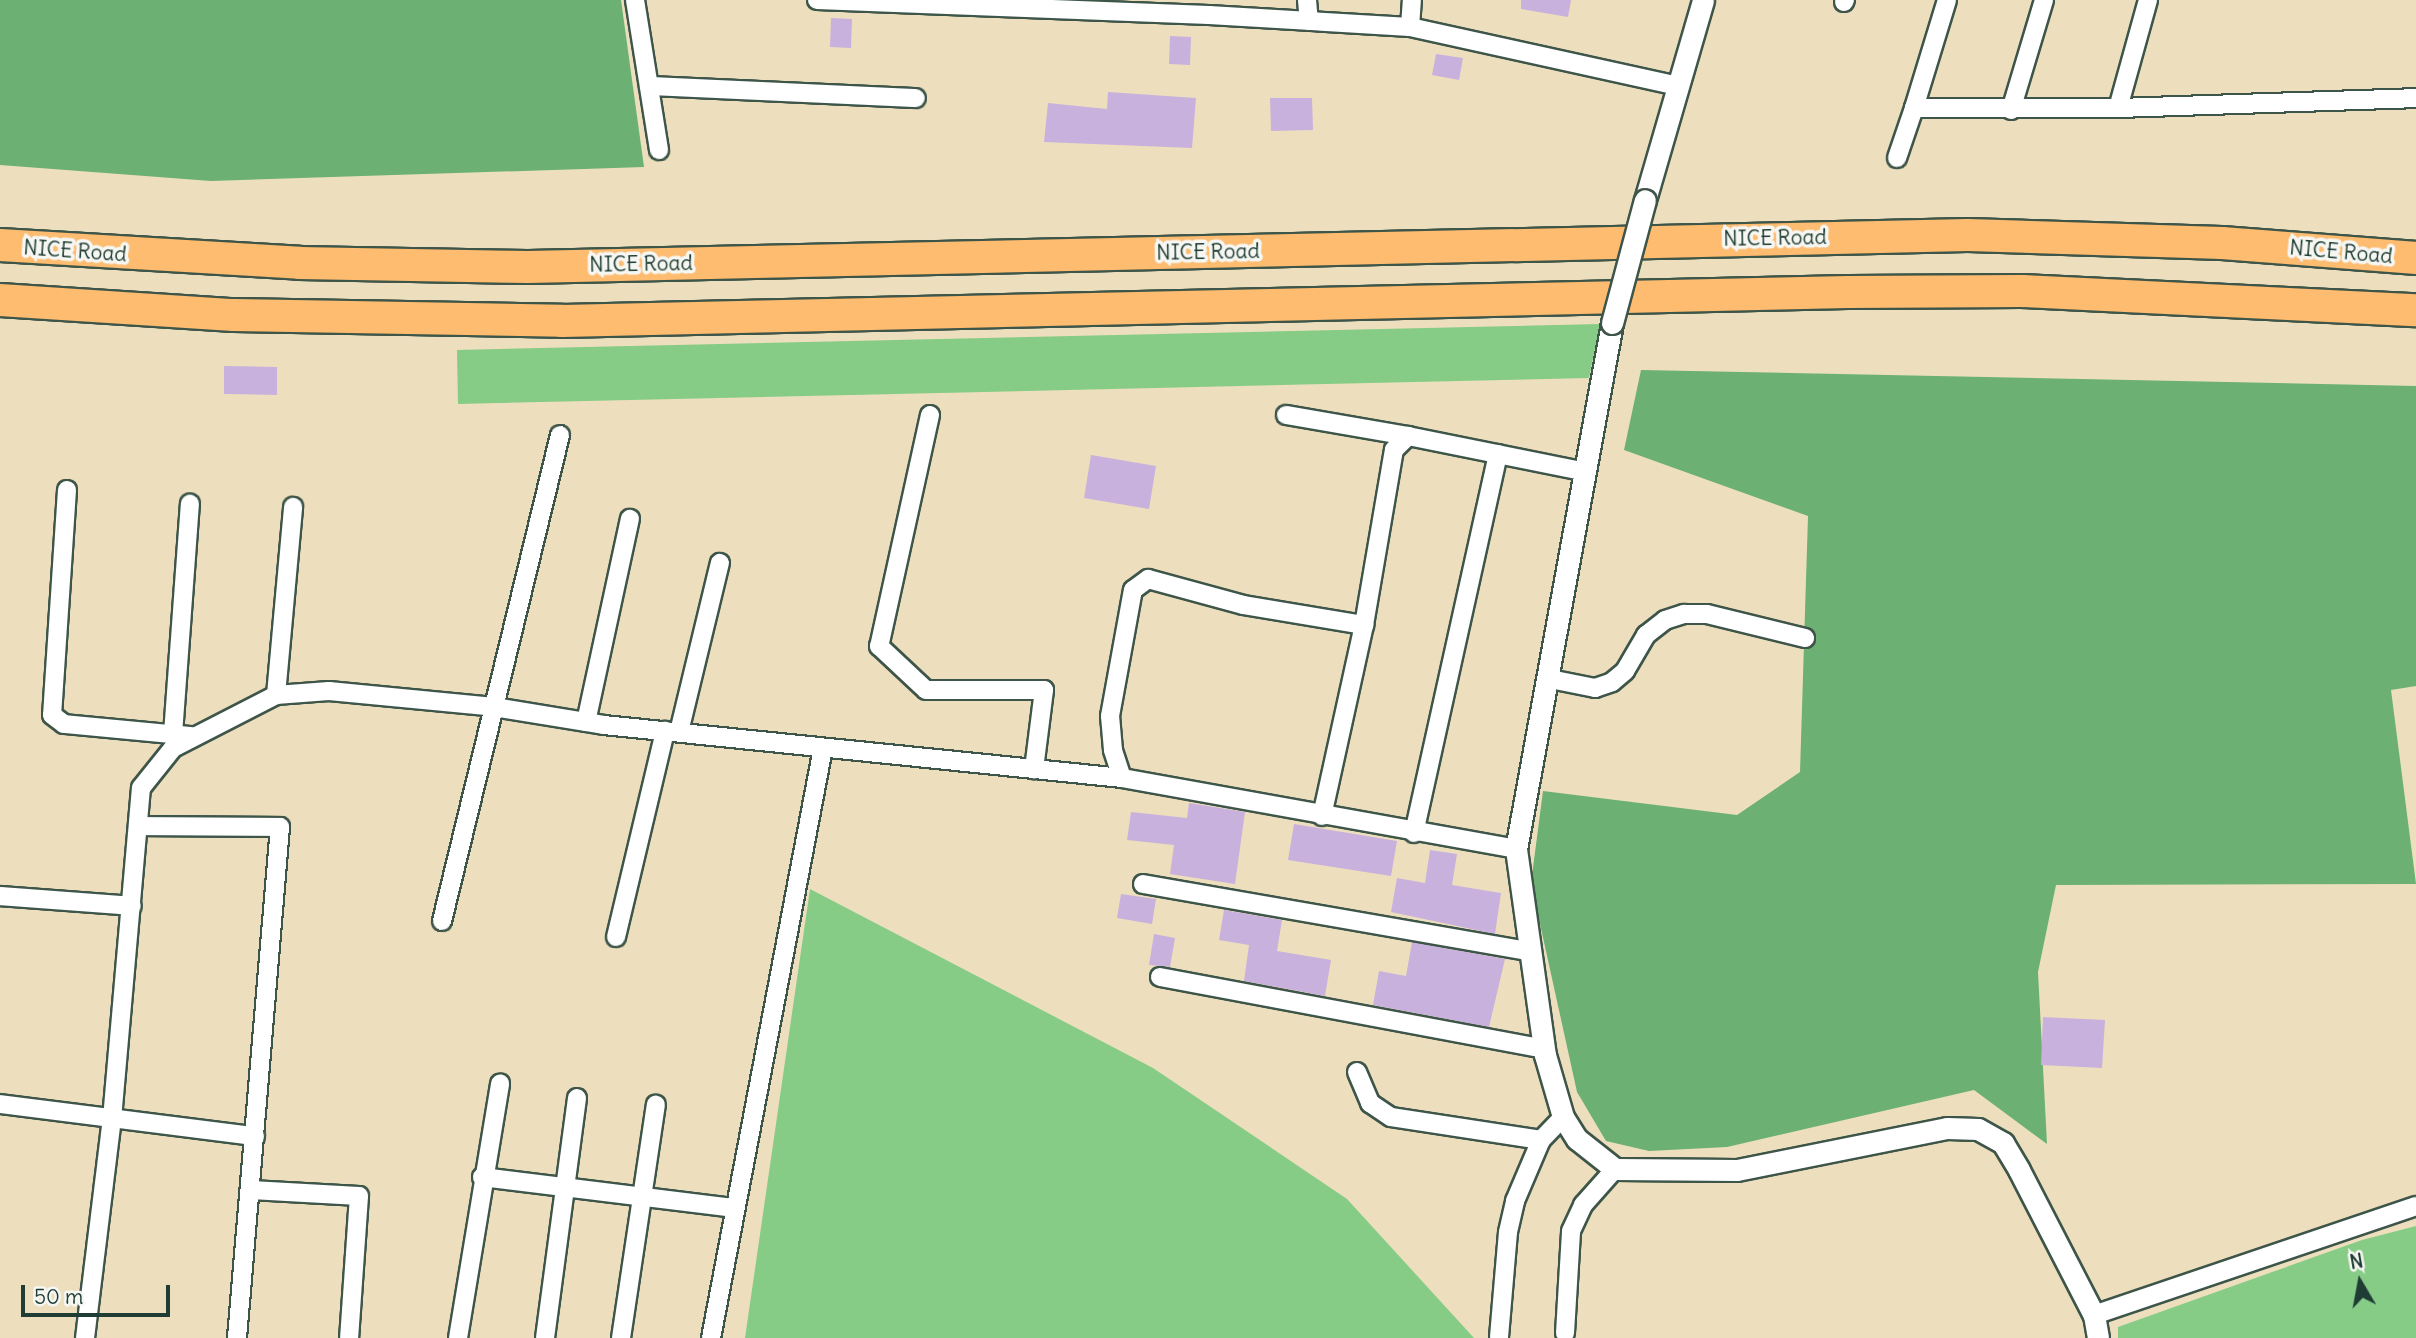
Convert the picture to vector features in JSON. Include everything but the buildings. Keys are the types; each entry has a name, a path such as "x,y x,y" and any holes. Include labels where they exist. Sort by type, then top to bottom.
{"highway":[{"name":"NICE Road","path":"0,245 299,263 528,267 1968,235 2222,243 2416,258"},
{"path":"0,299 234,315 562,321 1862,292 2141,295 2416,310"}],"street":[{"path":"635,0 659,150"},
{"path":"817,0 1209,7 1309,21 1410,27 1678,86"},
{"path":"1307,0 1309,21"},
{"path":"1410,27 1412,0"},
{"path":"1703,0 1612,323 1582,471 1550,679 1516,849 1528,951 1544,1049 1563,1117 1594,1156 1615,1169 1737,1170 1947,1128 1978,1129 2003,1143 2094,1315 2098,1338"},
{"path":"1897,158 1947,0"},
{"path":"2011,110 2044,0"},
{"path":"2118,107 2148,0"},
{"path":"649,86 916,99"},
{"path":"1913,107 2011,110 2416,98"},
{"path":"930,415 879,646 926,690 1044,691 1034,769"},
{"path":"1286,415 1582,471"},
{"path":"442,921 560,436"},
{"path":"1322,816 1364,625 1394,450 1408,436"},
{"path":"1414,833 1498,454"},
{"path":"67,490 52,715 64,724 182,735 276,695 329,691 494,707 672,732 1122,778 1414,833 1516,849"},
{"path":"85,1338 112,1119 141,788 182,735 190,504"},
{"path":"276,695 293,507"},
{"path":"586,722 630,519"},
{"path":"616,937 720,563"},
{"path":"1122,778 1113,750 1111,716 1133,590 1148,579 1244,605 1364,625"},
{"path":"1550,679 1595,688 1612,682 1625,671 1646,635 1665,620 1684,614 1707,614 1805,638"},
{"path":"710,1338 823,748"},
{"path":"138,826 280,827 237,1338"},
{"path":"1143,884 1528,951"},
{"path":"0,896 132,906"},
{"path":"1160,977 1544,1049"},
{"path":"1357,1072 1370,1103 1391,1117 1541,1140"},
{"path":"458,1338 499,1083"},
{"path":"545,1338 577,1098"},
{"path":"0,1104 255,1136"},
{"path":"621,1338 656,1105"},
{"path":"1499,1337 1508,1232 1522,1176 1541,1140 1563,1117"},
{"path":"1565,1333 1571,1231 1583,1205 1615,1169"},
{"path":"482,1177 735,1208"},
{"path":"251,1190 359,1196 349,1338"},
{"path":"2094,1315 2416,1206"}],"green space":[{"path":"0,0 621,0 644,167 211,181 0,165"},
{"path":"1600,324 1589,378 458,404 457,350"},
{"path":"1641,370 2416,386 2416,686 2391,690 2416,884 2056,885 2038,972 2047,1144 1974,1090 1727,1147 1649,1151 1606,1141 1577,1092 1531,883 1543,791 1737,815 1800,772 1808,516 1624,450"},
{"path":"810,889 1153,1068 1347,1199 1474,1338 745,1338"},
{"path":"2416,1226 2416,1338 2118,1338 2118,1327 2362,1240"}]}
